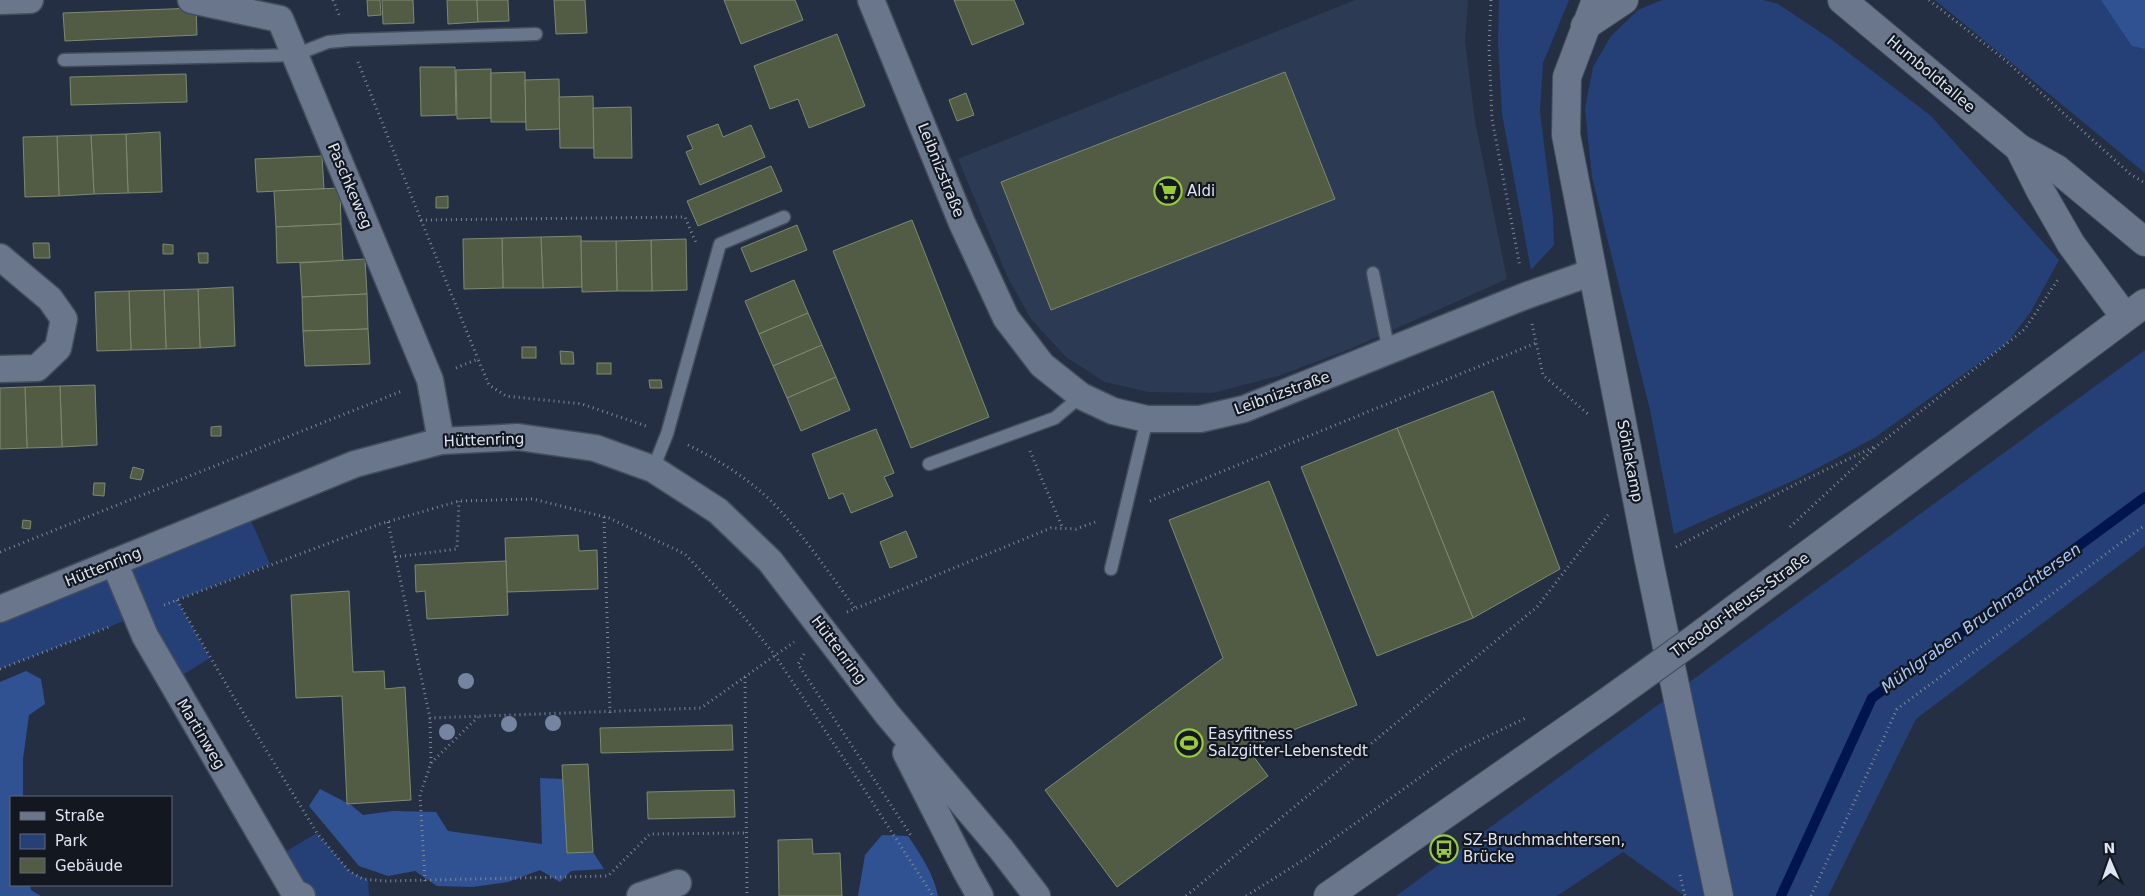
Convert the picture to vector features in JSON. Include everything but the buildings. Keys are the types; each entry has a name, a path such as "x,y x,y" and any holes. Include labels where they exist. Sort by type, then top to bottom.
{"street":[{"path":"0,1 30,0"},
{"name":"Paschkeweg","path":"191,0 280,19 430,380 441,441"},
{"name":"Leibnizstraße","path":"871,0 962,222 1006,318 1042,365 1081,396 1113,411 1147,418 1200,419 1244,409 1525,296 1593,272"},
{"name":"Söhlekamp","path":"1596,0 1567,77 1566,135 1649,561 1719,896"},
{"path":"1586,26 1624,0"},
{"name":"Humboldtallee","path":"1842,0 2019,148 2058,170 2145,242"},
{"name":"Humboldtallee","path":"2019,148 2040,190 2071,244 2135,310"},
{"path":"0,257 50,299 64,319 58,348 37,368 0,369"},
{"name":"Theodor-Heuss-Straße","path":"1328,896 1694,640 2135,310"},
{"name":"Hüttenring","path":"0,609 356,464 441,441 518,437 595,448 653,469 725,517 770,561 821,625 887,714 1001,849 1038,896"},
{"name":"Martinweg","path":"114,562 145,636 177,693 294,892 302,896"},
{"name":"Hüttenring","path":"887,714 980,896"},
{"path":"640,896 678,882"}],"lane":[{"path":"64,60 295,55 328,42 349,40 536,34"},
{"path":"653,469 667,434 720,244 784,217"},
{"path":"1373,273 1389,352"},
{"path":"928,464 1056,418 1081,396"},
{"path":"1111,569 1147,418"}],"path":[{"path":"333,0 478,359"},
{"path":"1491,0 1489,46 1492,119 1525,296 1536,343 1544,375 1593,419"},
{"path":"1929,0 2004,60 2130,174 2145,183"},
{"path":"421,220 685,217 710,278"},
{"path":"1649,561 1798,483 1877,446 2025,329 2062,273"},
{"path":"913,838 798,664 821,625 855,608 1051,528 1076,529 1125,511 1536,343"},
{"path":"1021,431 1063,529"},
{"path":"0,669 177,600 388,522 459,501 533,498 604,517 685,554 743,616 774,654 933,896"},
{"path":"395,557 457,549 459,501"},
{"path":"1186,896 1538,607 1610,513 1612,522"},
{"path":"604,517 610,712"},
{"path":"388,522 430,718 431,763 420,795 425,881"},
{"path":"1810,896 1897,709 2145,525"},
{"path":"177,600 312,825 334,855 349,871 363,879 425,881 608,876 650,834 746,833"},
{"path":"430,718 701,708 774,654"},
{"path":"745,676 748,896"},
{"path":"1246,896 1308,857 1457,751 1534,714"},
{"path":"431,763 478,717"},
{"path":"1679,867 1685,896"}],"shaded area":[{"path":"1355,0 1468,0 1465,41 1475,121 1507,279 1350,349 1278,376 1213,393 1148,392 1105,382 1066,357 1031,319 1008,278 958,159"},
{"path":"2101,0 2145,0 2145,49 2132,46"},
{"path":"26,671 41,679 45,704 29,715 23,759 23,796 10,796 10,886 30,886 31,890 41,896 0,896 0,682"},
{"path":"540,778 563,779 567,853 593,852 604,869 571,871 560,882 540,870 508,882 473,887 437,886 415,871 388,876 359,866 309,806 320,789 351,805 363,815 393,811 436,812 448,831 542,844"},
{"path":"882,835 908,836 930,872 938,896 858,896 865,855"}],"green space":[{"path":"1499,0 1569,0 1543,63 1540,112 1553,217 1554,245 1531,270 1502,114 1498,43"},
{"path":"1662,0 1763,0 1778,4 1832,40 1931,116 2059,260 2030,313 2006,344 1874,438 1797,479 1674,534 1650,410 1592,177 1585,109 1593,67 1611,36 1638,10"},
{"path":"1935,0 2145,0 2145,173"},
{"path":"2145,350 2145,546 1916,719 1828,896 1685,896 1623,852 1557,896 1396,896"},
{"path":"246,509 270,564 177,600 210,658 171,682 137,616 0,669 0,609"},
{"path":"317,833 349,871 368,880 369,896 302,896 275,858"}],"waterway":[{"name":"Mühlgraben Bruchmachtersen","path":"1781,896 1872,698 2145,497"}],"place":[{"name":"Aldi","path":"1168,191"},
{"name":"Easyfitness Salzgitter-Lebenstedt","path":"1189,743"},
{"name":"SZ-Bruchmachtersen, Brücke","path":"1444,849"}]}
